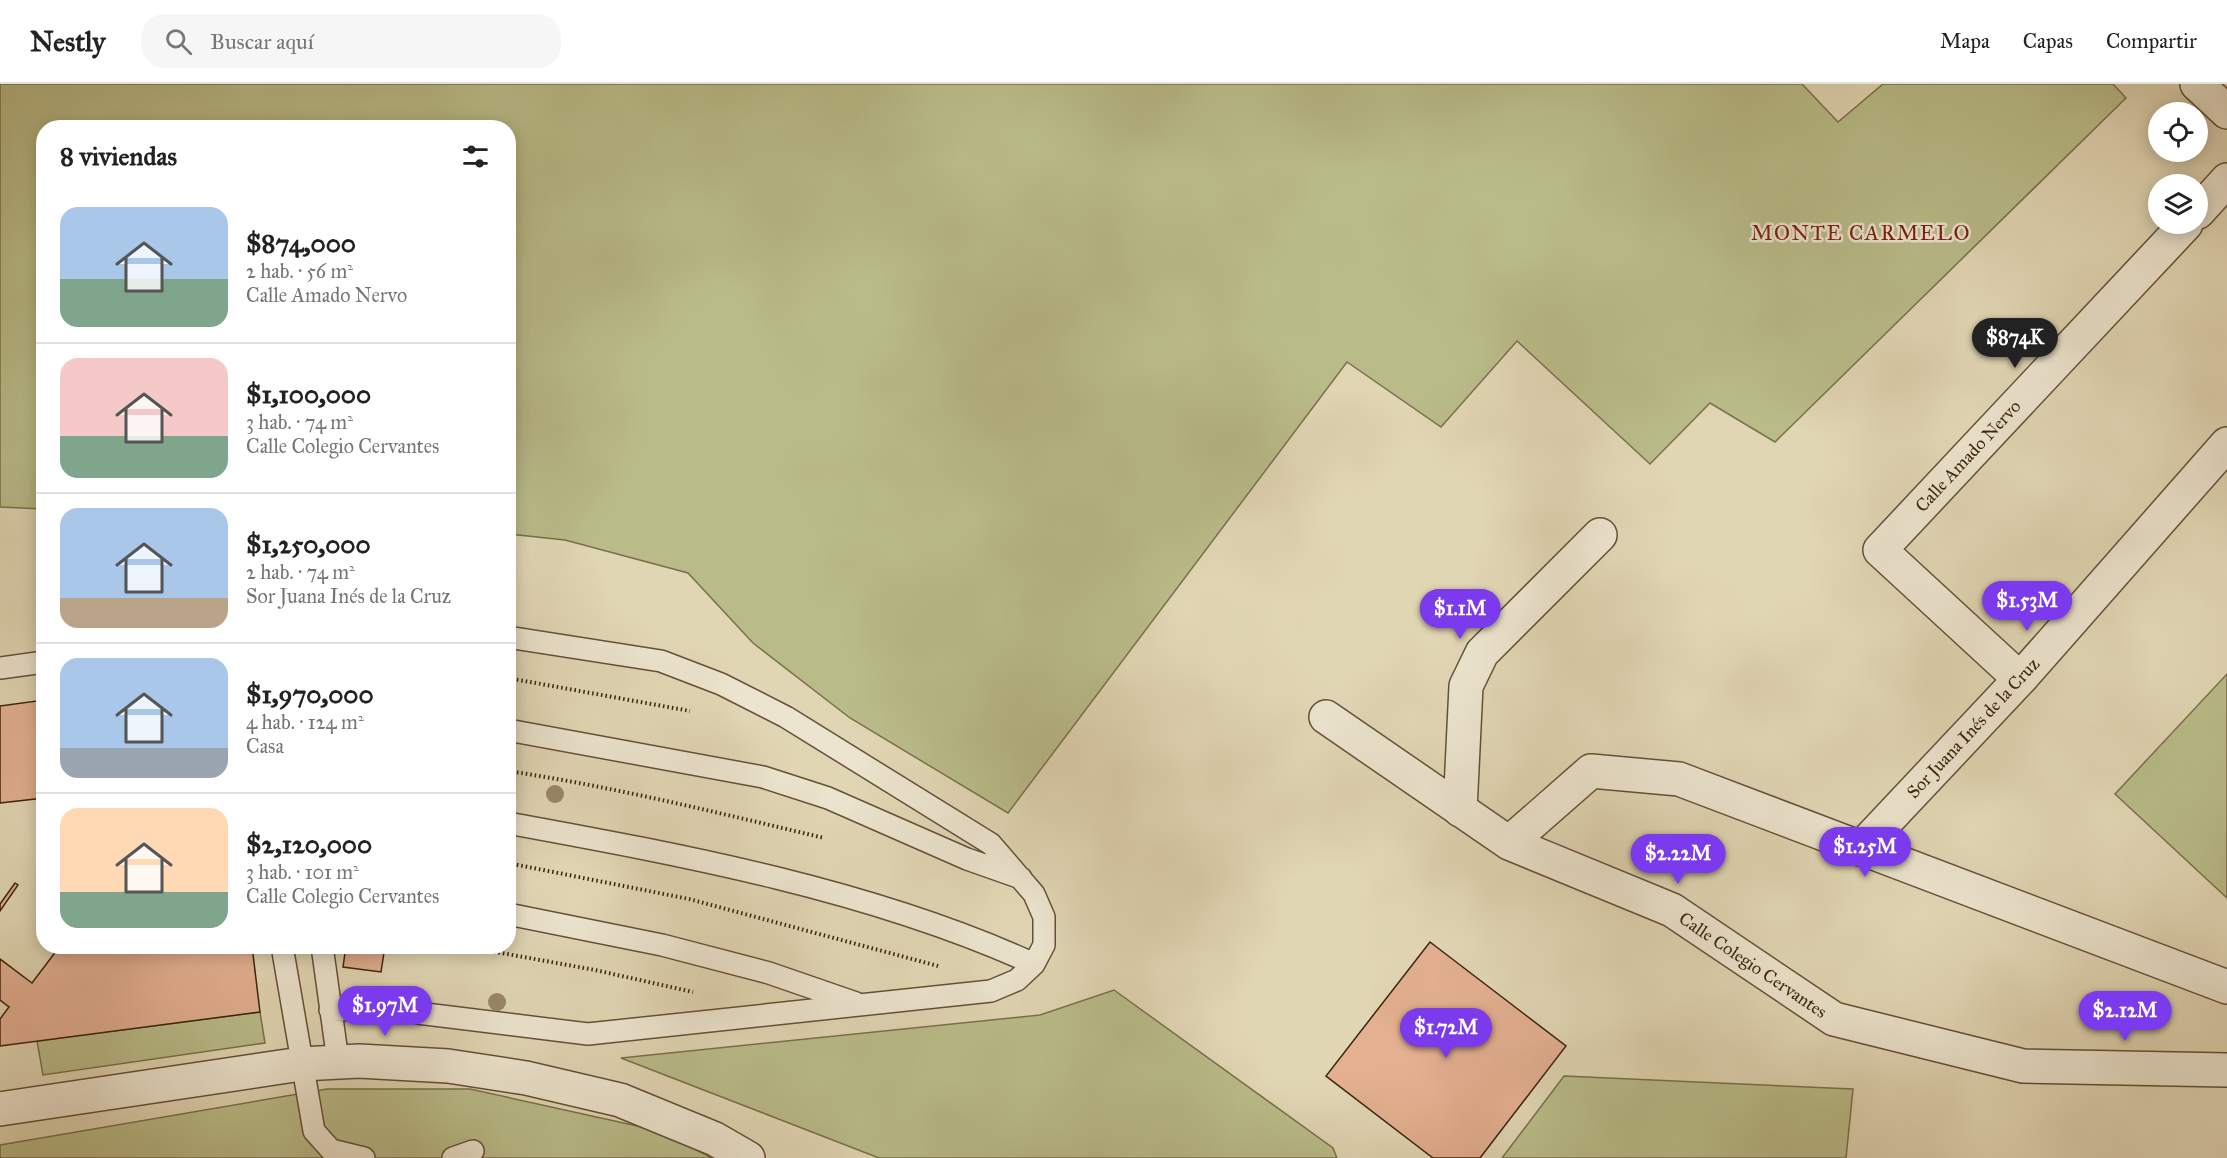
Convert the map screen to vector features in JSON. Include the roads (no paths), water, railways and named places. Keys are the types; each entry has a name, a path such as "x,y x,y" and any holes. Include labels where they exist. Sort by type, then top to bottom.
{"street":[{"path":"2197,84 2227,112"},
{"path":"2208,201 2227,180"},
{"name":"Calle Amado Nervo","path":"2020,679 1880,550 2177,234"},
{"name":"Sor Juana Inés de la Cruz","path":"1860,849 2020,679 2227,444"},
{"path":"1460,810 1466,686 1482,653 1599,535"},
{"name":"Calle Colegio Cervantes","path":"1326,717 1509,843 1672,910 1834,1019 2023,1066 2227,1070"},
{"path":"1509,843 1591,771 1679,779 2227,987"},
{"path":"0,1109 301,1064 338,1061 448,1066 526,1078 620,1100 715,1139 748,1158"}],"lane":[{"path":"330,1010 385,1009 588,1034 991,991 1017,980 1034,964 1044,945 1044,917 1034,894 991,844 786,717 721,684 661,661 516,638"},
{"path":"0,668 36,663"},
{"path":"516,731 763,777 828,798 967,860 1022,878"},
{"path":"516,825 674,854 859,900 993,945 1034,964"},
{"path":"516,916 662,945 769,973 862,1005"},
{"path":"283,954 314,1131 331,1150 364,1158"},
{"path":"323,954 338,1061"},
{"path":"453,1158 474,1151"}],"district":[{"name":"MONTE CARMELO","path":"1861,233"}]}
